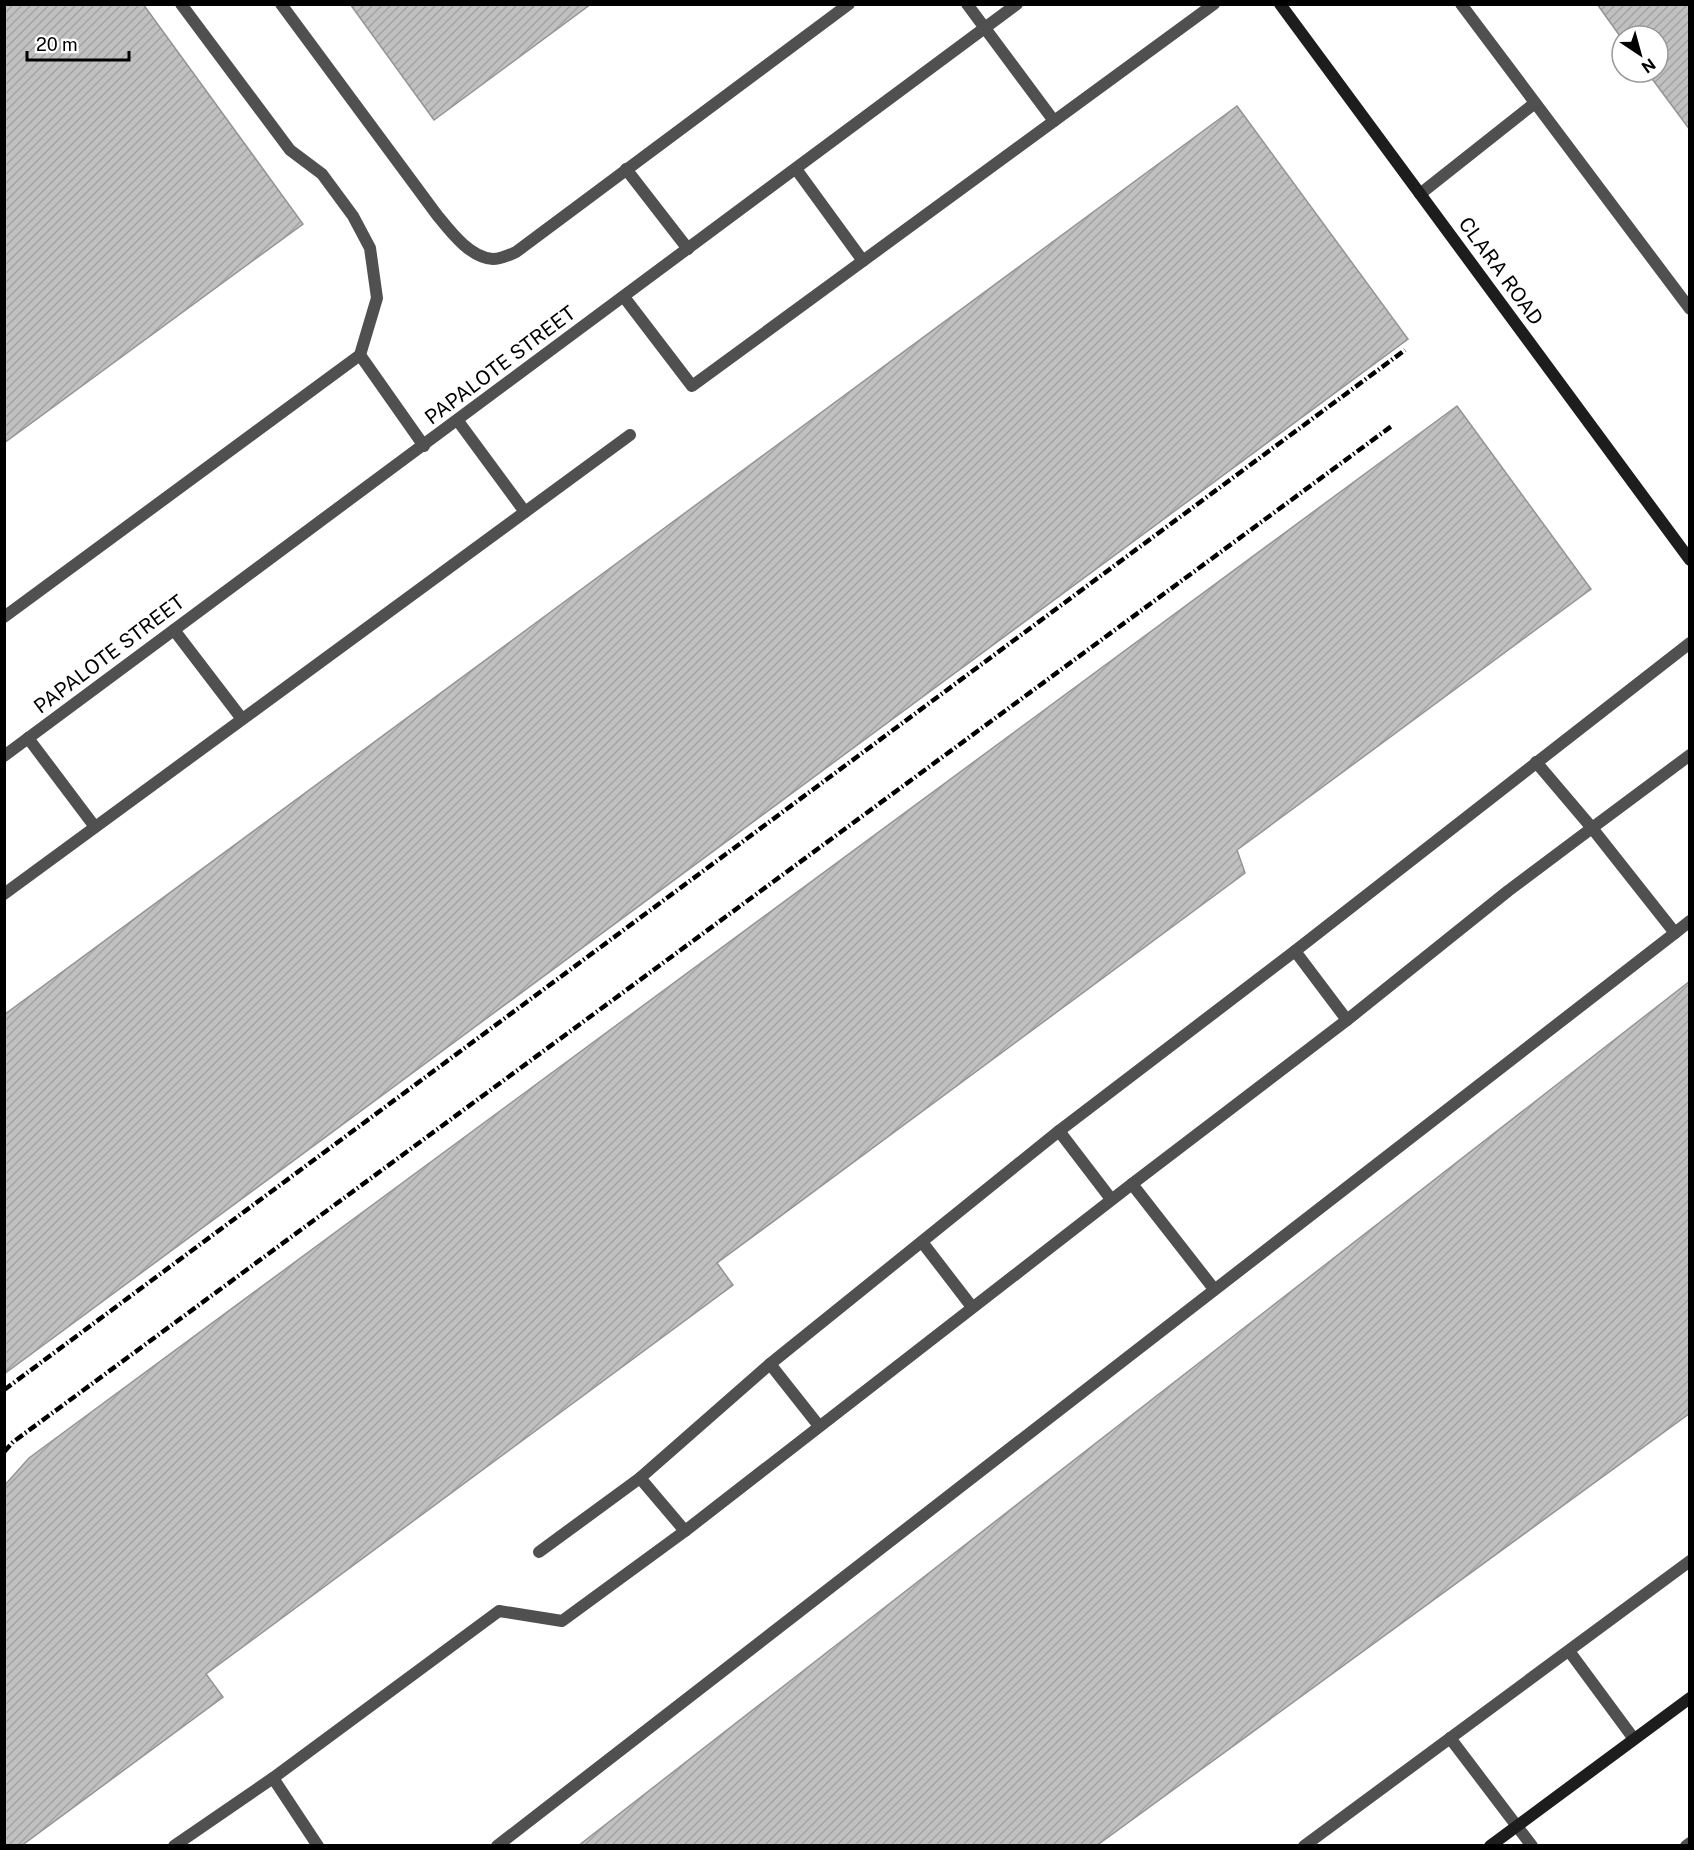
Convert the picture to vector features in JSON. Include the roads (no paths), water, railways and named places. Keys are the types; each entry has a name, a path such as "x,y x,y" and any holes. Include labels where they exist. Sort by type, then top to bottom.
{"street":[{"path":"4,617 360,355 377,298 370,248 353,216 322,174 290,150 181,4"},
{"path":"281,4 436,215 465,245 493,259 516,252 849,4"},
{"path":"967,4 1054,121"},
{"name":"PAPALOTE STREET","path":"4,756 1017,4"},
{"path":"624,297 692,386 1214,4"},
{"name":"CLARA ROAD","path":"1280,4 1689,560"},
{"path":"1461,4 1689,309"},
{"path":"1420,194 1535,103"},
{"path":"626,169 688,249"},
{"path":"796,169 863,261"},
{"path":"360,355 424,446"},
{"path":"458,421 525,512"},
{"path":"4,894 630,435"},
{"path":"174,630 242,719"},
{"path":"539,1552 640,1478 770,1364 1059,1131 1295,951 1689,643"},
{"path":"28,738 95,827"},
{"path":"174,1845 273,1778 499,1611 562,1621 685,1531 1111,1199 1347,1020 1508,891 1689,754"},
{"path":"1536,762 1592,828 1675,933"},
{"path":"497,1845 1689,921"},
{"path":"1295,951 1347,1020"},
{"path":"1059,1131 1111,1199"},
{"path":"1132,1184 1214,1289"},
{"path":"922,1242 972,1307"},
{"path":"770,1364 819,1426"},
{"path":"640,1478 685,1531"},
{"path":"1304,1845 1689,1561"},
{"path":"1569,1651 1634,1739"},
{"path":"1490,1845 1689,1698"},
{"path":"1450,1738 1532,1845"},
{"path":"273,1778 318,1845"}],"railway":[{"path":"4,1390 1405,350"},
{"path":"4,1452 13,1442 1393,425"}]}
